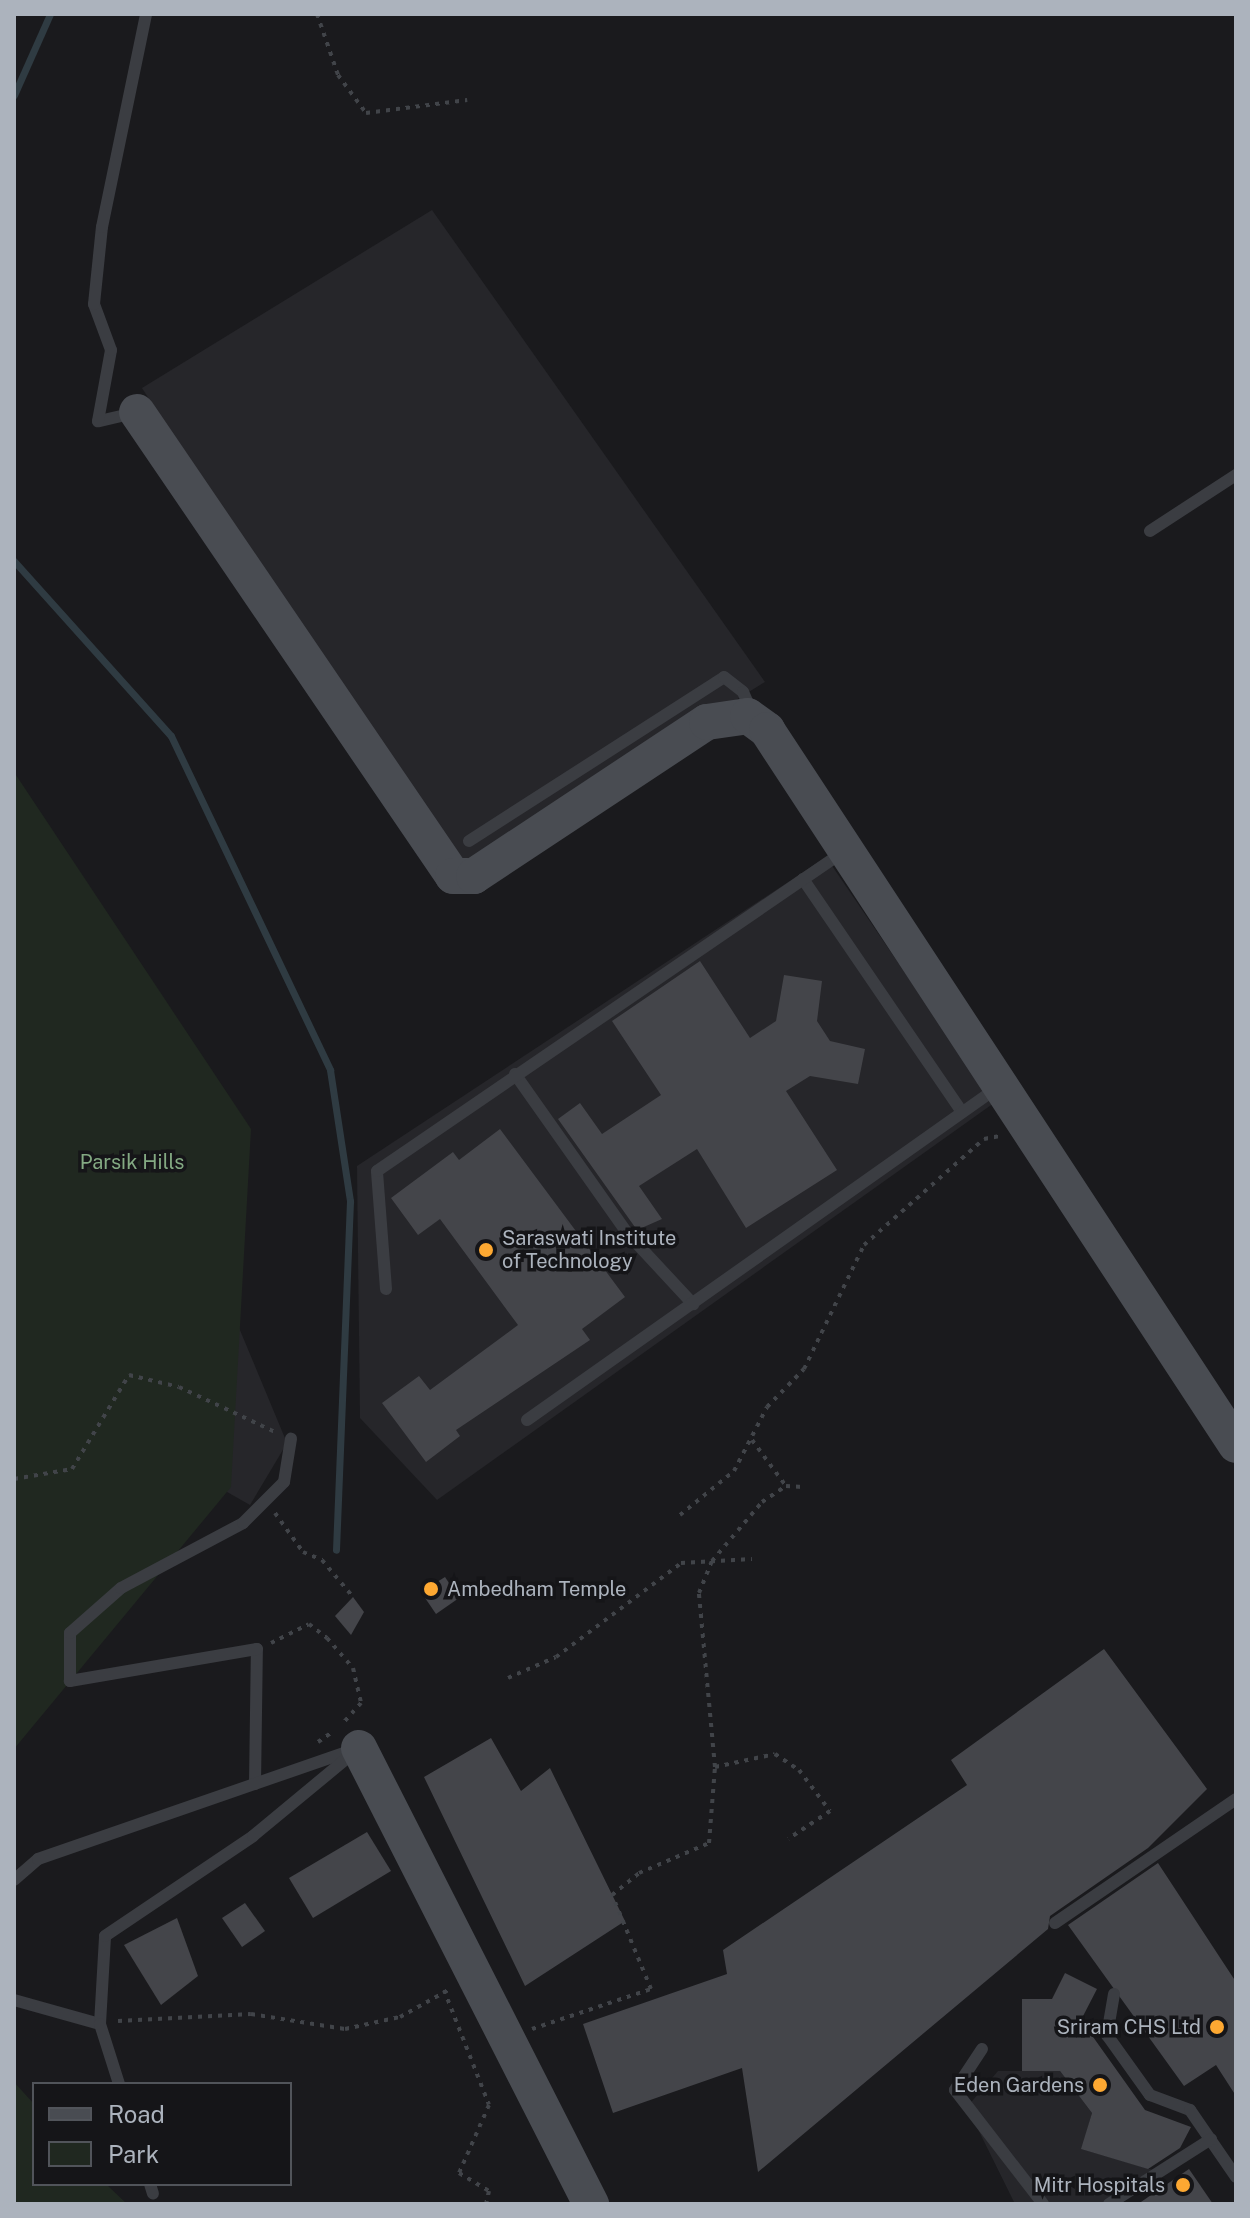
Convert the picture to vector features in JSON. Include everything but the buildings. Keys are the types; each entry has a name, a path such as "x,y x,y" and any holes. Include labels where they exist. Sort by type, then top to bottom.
{"street":[{"path":"137,412 453,876 474,876 707,722 730,714 756,722 1236,1445"},
{"path":"359,1748 591,2204"}],"lane":[{"path":"137,412 98,421 111,350 94,304 102,227 146,14"},
{"path":"1150,531 1236,475"},
{"path":"469,841 724,677 743,692 756,722"},
{"path":"386,1289 377,1171 843,852"},
{"path":"803,879 962,1112"},
{"path":"515,1074 628,1234 693,1304"},
{"path":"527,1420 997,1088"},
{"path":"255,1784 257,1649 70,1681 70,1633 121,1588 243,1523 284,1482 291,1439"},
{"path":"14,1880 38,1859 359,1748"},
{"path":"118,2082 100,2024 105,1936 253,1836 359,1748"},
{"path":"1055,1923 1236,1799"},
{"path":"1114,1994 1107,2035 1150,2095 1190,2110 1236,2177"},
{"path":"14,2000 100,2024"},
{"path":"982,2049 955,2090 1043,2204"},
{"path":"1109,2204 1211,2139"}],"path":[{"path":"317,14 338,75 366,113 467,100"},
{"path":"680,1515 734,1471 767,1407 804,1369 864,1245 984,1139 1026,1130"},
{"path":"14,1479 72,1469 129,1375 179,1387 291,1439"},
{"path":"752,1440 786,1486"},
{"path":"507,2037 651,1989 612,1895 639,1873 709,1843 715,1767 699,1593 712,1561 762,1502 786,1486 803,1487"},
{"path":"267,1499 303,1552 322,1560 353,1597"},
{"path":"508,1678 556,1657 681,1563 752,1559"},
{"path":"257,1649 309,1624 353,1668 361,1703 298,1769"},
{"path":"715,1767 775,1754 799,1770 830,1811 788,1839"},
{"path":"100,2024 179,2013 251,2014 345,2029 400,2017 444,1990 481,1986"},
{"path":"444,1990 489,2105 459,2173 489,2191 486,2204"}],"shaded area":[{"path":"432,210 765,682 453,876 142,388"},
{"path":"826,857 994,1103 437,1500 360,1418 357,1166"},
{"path":"237,1323 287,1443 250,1505 162,1455"},
{"path":"998,2071 1060,2071 1092,2113 1082,2149 1153,2170 1112,2204 1015,2204 967,2107"}],"green space":[{"name":"Parsik Hills","path":"14,772 251,1129 231,1487 14,1749"},
{"path":"14,2082 32,2102 32,2186 108,2186 127,2204 14,2204"}],"waterway":[{"path":"14,95 50,14"},
{"path":"14,561 171,736 330,1070 350,1201 336,1550"}],"place":[{"name":"Saraswati Institute of Technology","path":"486,1250"},
{"name":"Ambedham Temple","path":"431,1589"},
{"name":"Sriram CHS Ltd","path":"1217,2027"},
{"name":"Eden Gardens","path":"1100,2085"},
{"name":"Mitr Hospitals","path":"1183,2185"}]}
